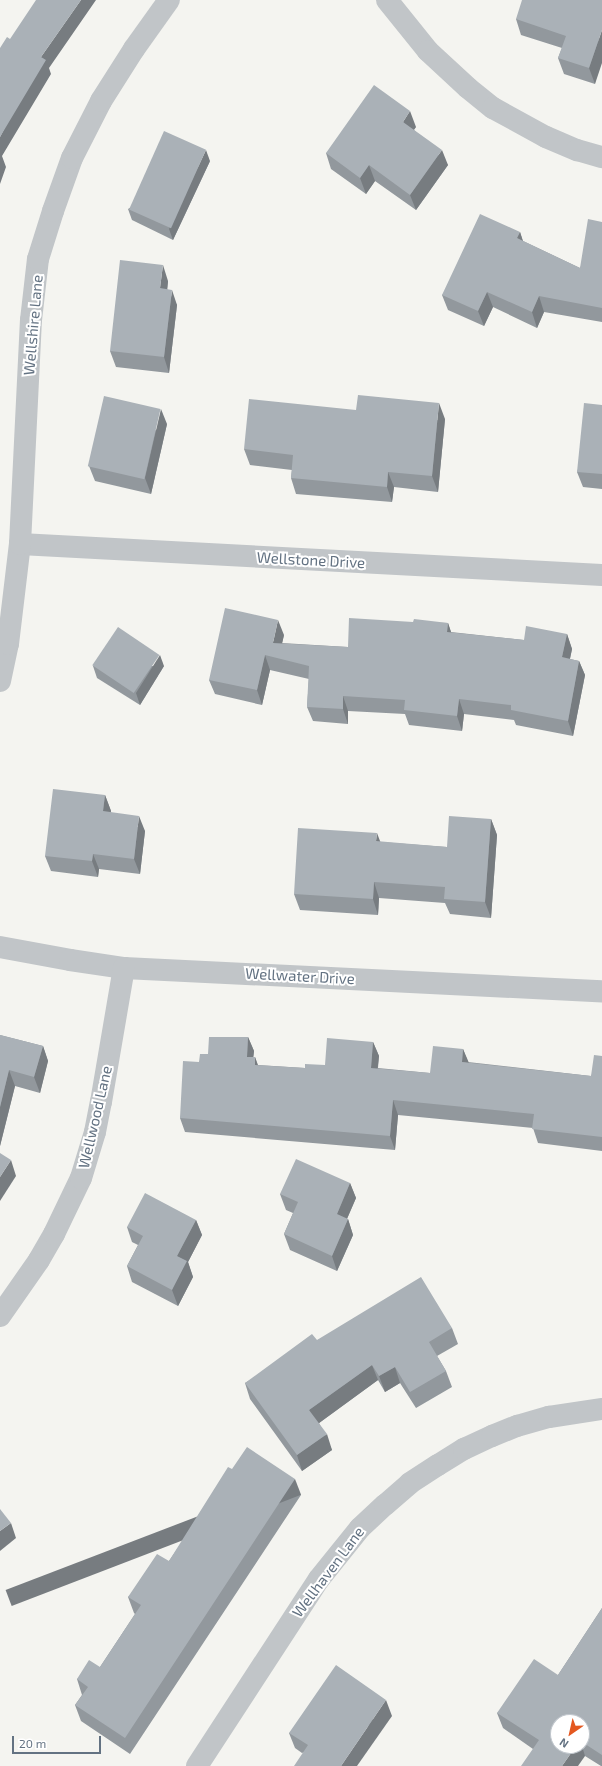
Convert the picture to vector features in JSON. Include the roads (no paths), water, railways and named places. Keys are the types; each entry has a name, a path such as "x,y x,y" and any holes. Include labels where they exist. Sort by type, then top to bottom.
{"street":[{"name":"Wellshire Lane","path":"0,681 8,644 20,544 31,320 38,260 53,211 76,150 101,101 134,49 169,0"},
{"path":"387,0 428,51 468,88 493,108 546,137 577,150 602,157"},
{"name":"Wellstone Drive","path":"20,544 602,575"},
{"name":"Wellwater Drive","path":"0,947 124,968 602,990"},
{"name":"Wellwood Lane","path":"0,1316 21,1288 43,1253 81,1178 95,1132 124,968"},
{"name":"Wellhaven Lane","path":"197,1766 319,1579 360,1528 390,1500 410,1483 438,1464 464,1449 492,1436 517,1426 549,1417 574,1412 602,1409"}]}
